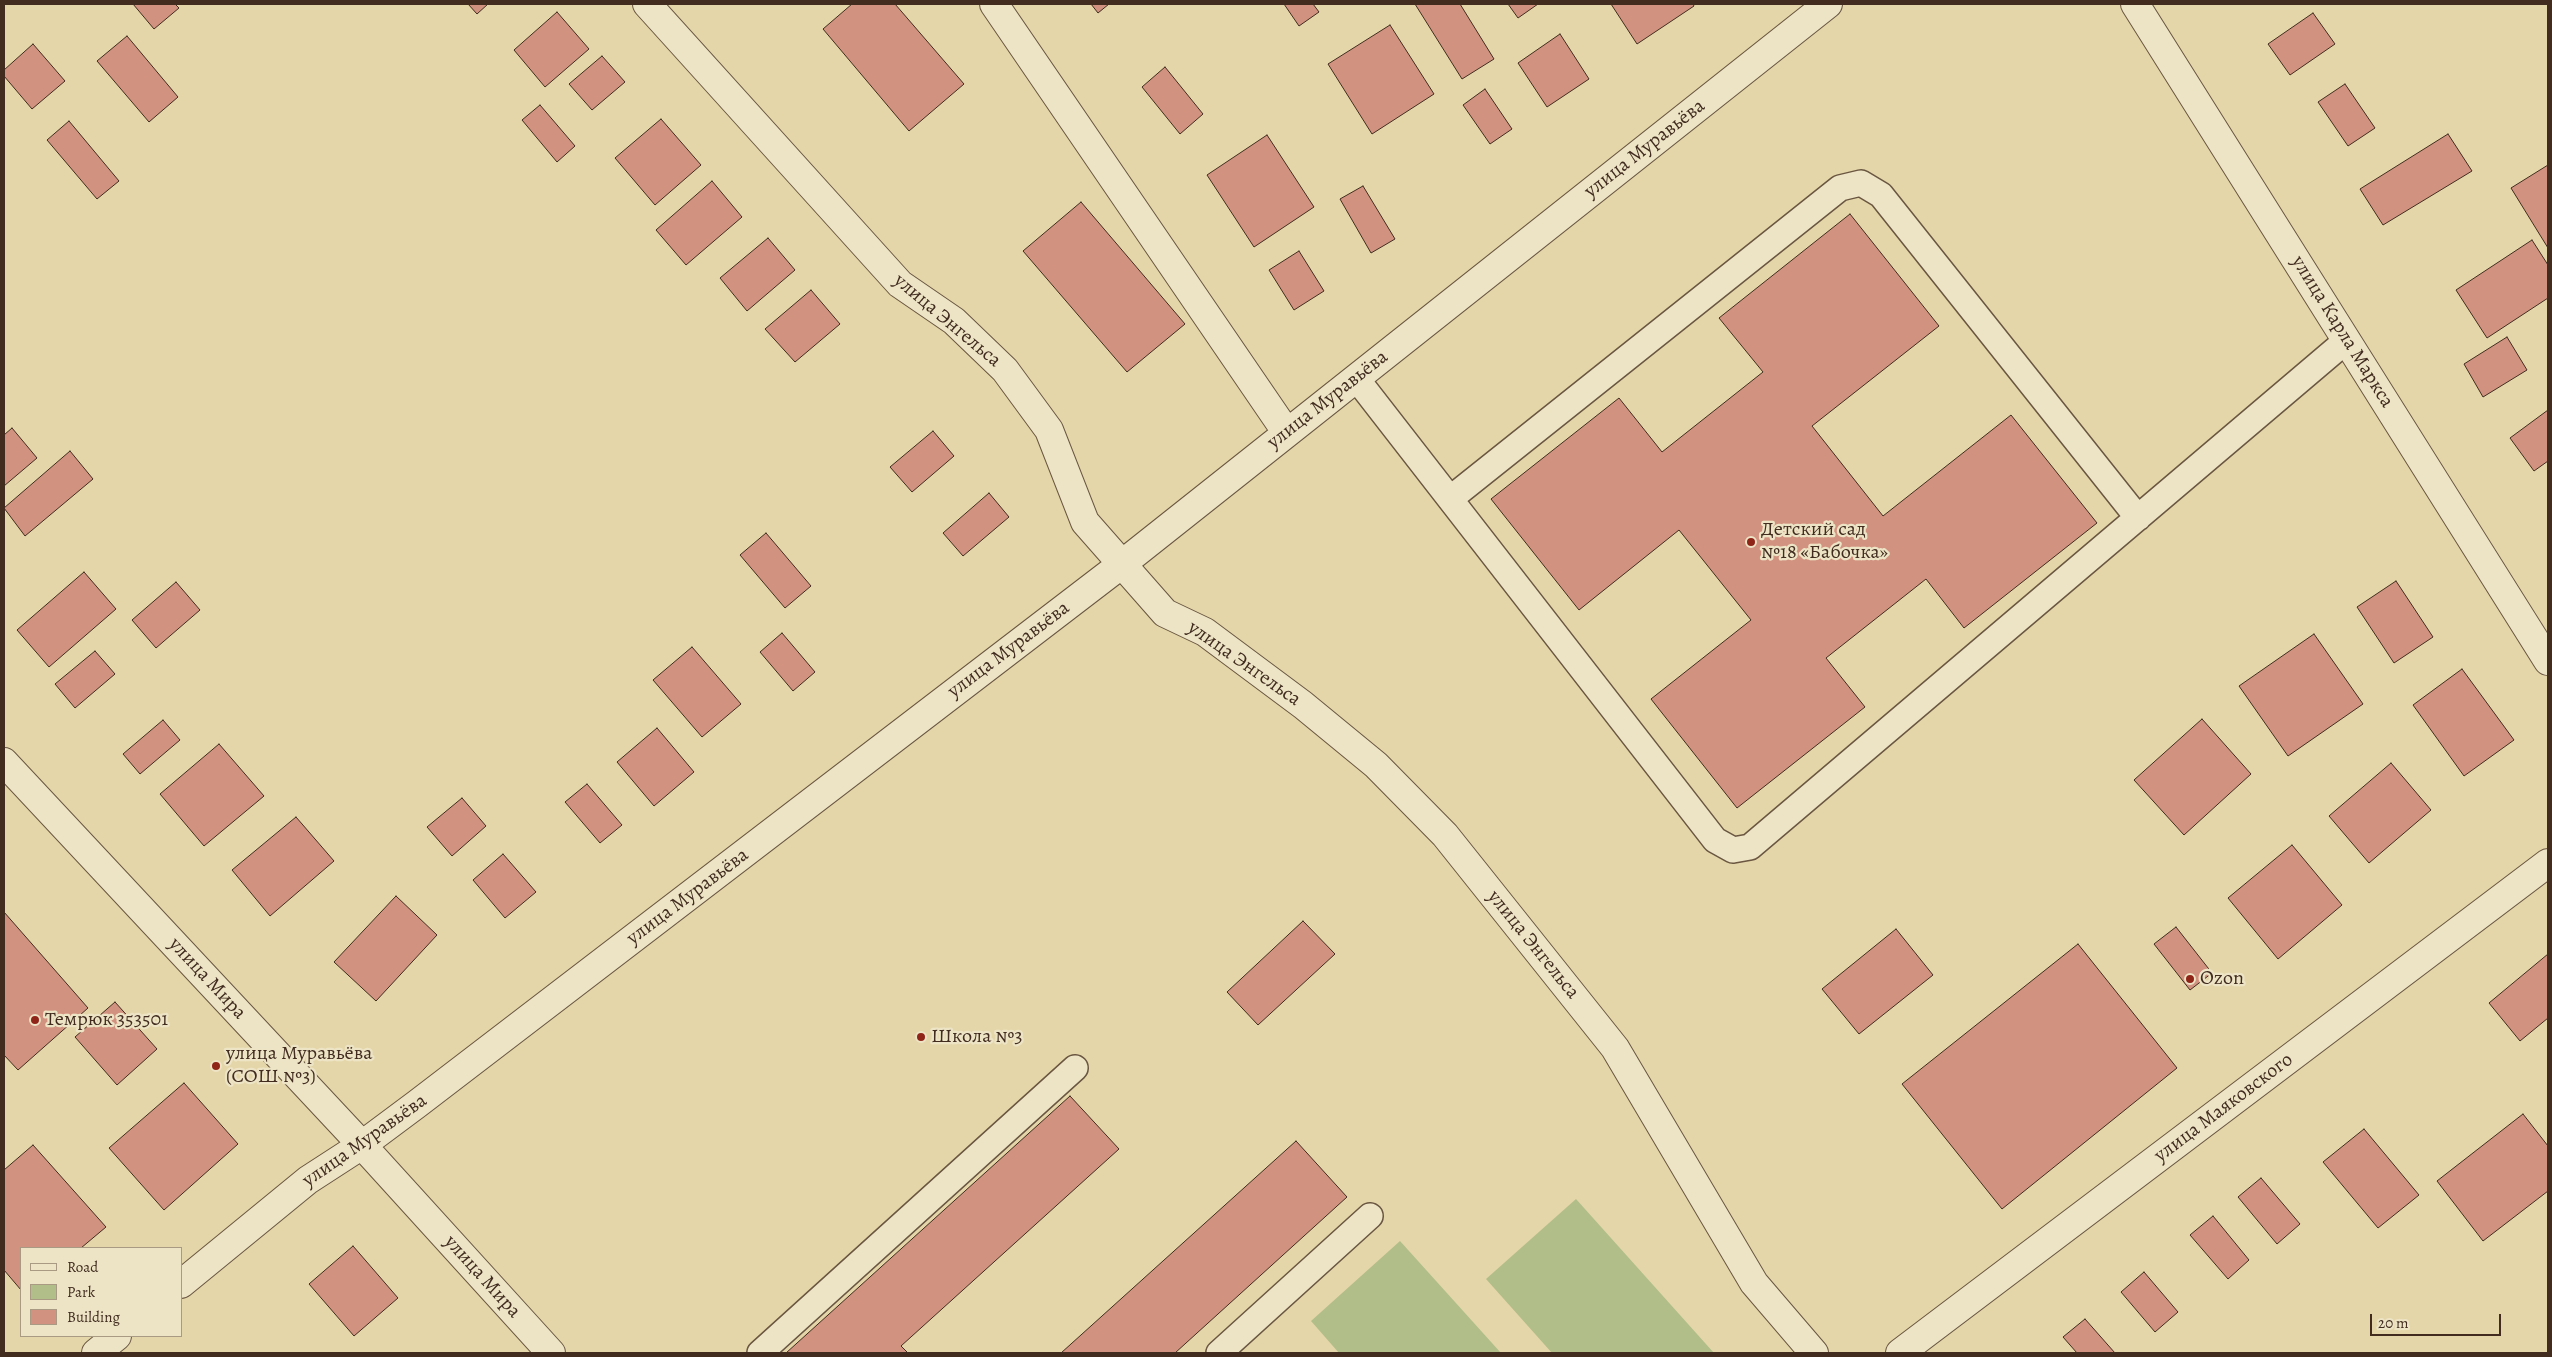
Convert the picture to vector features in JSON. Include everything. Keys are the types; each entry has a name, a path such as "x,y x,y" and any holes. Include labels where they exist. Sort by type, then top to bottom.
{"street":[{"name":"улица Энгельса","path":"647,4 900,284 954,321 1005,370 1049,430 1085,522 1165,613 1205,632 1303,705 1376,765 1445,836 1615,1048 1754,1283 1814,1353"},
{"path":"994,4 1287,433"},
{"name":"улица Муравьёва","path":"182,1283 308,1180 362,1145 1122,564 1828,4"},
{"name":"улица Карла Маркса","path":"2135,4 2548,661"},
{"name":"улица Мира","path":"4,762 362,1145 551,1353"},
{"name":"улица Маяковского","path":"1900,1353 2548,863"},
{"path":"96,1353 117,1337"}],"lane":[{"path":"1450,499 1840,188 1862,183 1881,195 2138,518"},
{"path":"1356,378 1716,840 1733,850 1750,847 2347,340"},
{"path":"760,1353 1075,1068"},
{"path":"1219,1353 1370,1216"}],"green space":[{"path":"1576,1199 1714,1353 1552,1353 1486,1279"},
{"path":"1400,1241 1501,1353 1339,1353 1311,1321"}],"building":[{"path":"133,4 175,4 179,8 154,29"},
{"path":"468,4 488,4 477,14"},
{"path":"852,4 895,4 964,84 909,131 823,29"},
{"path":"1091,4 1109,4 1098,13"},
{"path":"1284,4 1313,4 1319,12 1299,26"},
{"path":"1415,4 1460,4 1494,59 1462,79"},
{"path":"1508,4 1538,4 1518,18"},
{"path":"1611,4 1693,4 1694,6 1637,44"},
{"path":"557,12 589,49 545,87 514,50"},
{"path":"2313,13 2335,44 2290,75 2268,44"},
{"path":"1390,25 1434,94 1372,134 1328,64"},
{"path":"1560,34 1589,79 1547,107 1518,63"},
{"path":"127,36 178,97 149,122 97,61"},
{"path":"33,44 65,81 32,109 4,76 4,70"},
{"path":"602,56 625,82 592,110 569,84"},
{"path":"1165,67 1203,114 1180,134 1142,87"},
{"path":"2345,84 2375,128 2348,146 2318,102"},
{"path":"1485,89 1512,129 1490,144 1463,105"},
{"path":"540,105 575,146 557,162 522,120"},
{"path":"661,119 701,165 655,205 615,158"},
{"path":"69,121 119,181 97,199 47,140"},
{"path":"2448,134 2472,171 2383,225 2360,189"},
{"path":"1267,135 1314,207 1254,247 1207,175"},
{"path":"2548,165 2548,248 2511,188"},
{"path":"712,181 742,217 686,265 656,230"},
{"path":"1363,186 1395,239 1371,253 1340,199"},
{"path":"1081,202 1185,324 1127,372 1023,251"},
{"path":"1850,214 1939,326 1812,426 1883,516 2011,415 2097,523 1964,628 1926,579 1826,658 1865,707 1737,808 1651,699 1751,620 1679,530 1579,610 1491,499 1619,398 1662,452 1763,372 1719,318"},
{"path":"768,238 795,270 747,311 720,278"},
{"path":"2532,240 2548,265 2548,298 2487,338 2456,290"},
{"path":"1299,251 1324,291 1294,310 1269,270"},
{"path":"811,290 840,324 795,362 765,329"},
{"path":"2507,337 2527,370 2483,397 2464,364"},
{"path":"2548,410 2548,461 2534,471 2510,438"},
{"path":"12,428 37,458 4,486 4,435"},
{"path":"933,431 954,456 912,492 890,467"},
{"path":"70,451 93,479 25,536 4,508"},
{"path":"989,493 1009,517 963,556 943,533"},
{"path":"766,533 811,586 785,608 740,555"},
{"path":"84,572 116,609 49,667 17,630"},
{"path":"2396,581 2433,637 2394,663 2357,607"},
{"path":"176,582 200,610 156,648 132,620"},
{"path":"782,633 815,672 793,691 760,652"},
{"path":"2314,634 2363,704 2288,756 2239,686"},
{"path":"692,647 741,704 702,737 653,680"},
{"path":"95,651 115,674 75,708 55,684"},
{"path":"2462,669 2514,740 2464,776 2413,705"},
{"path":"2202,719 2251,774 2184,835 2134,780"},
{"path":"163,720 180,740 140,774 123,754"},
{"path":"657,728 694,772 654,806 617,762"},
{"path":"219,744 264,796 204,846 160,794"},
{"path":"2391,763 2431,810 2369,863 2329,816"},
{"path":"587,784 622,825 600,843 565,802"},
{"path":"462,798 486,826 452,856 427,827"},
{"path":"296,817 334,861 270,916 232,870"},
{"path":"2292,845 2342,905 2278,959 2228,898"},
{"path":"503,854 536,892 505,918 473,880"},
{"path":"396,896 437,935 376,1001 334,962"},
{"path":"4,912 88,1008 18,1070 4,1055"},
{"path":"1303,921 1335,954 1258,1025 1227,992"},
{"path":"2176,927 2212,973 2190,990 2154,944"},
{"path":"1896,929 1933,975 1859,1034 1822,989"},
{"path":"2078,944 2177,1068 2002,1209 1902,1084"},
{"path":"2548,954 2548,1018 2520,1041 2489,1003"},
{"path":"115,1002 157,1049 117,1085 75,1037"},
{"path":"184,1083 238,1144 164,1210 109,1148"},
{"path":"1070,1096 1119,1149 901,1346 908,1353 786,1353"},
{"path":"2523,1114 2548,1146 2548,1191 2483,1241 2437,1181"},
{"path":"2364,1129 2419,1195 2378,1228 2323,1162"},
{"path":"1296,1141 1347,1197 1175,1353 1061,1353"},
{"path":"33,1145 106,1227 82,1247 20,1247 20,1289 4,1270 4,1170"},
{"path":"2261,1178 2300,1224 2277,1244 2238,1197"},
{"path":"2213,1216 2249,1260 2228,1279 2190,1235"},
{"path":"353,1246 398,1298 354,1336 309,1284"},
{"path":"2144,1272 2178,1312 2155,1332 2121,1292"},
{"path":"2085,1319 2115,1353 2077,1353 2063,1337"}],"place":[{"name":"Детский сад №18 «Бабочка»","path":"1751,542"},
{"name":"Ozon","path":"2190,979"},
{"name":"Темрюк 353501","path":"35,1020"},
{"name":"Школа №3","path":"921,1037"},
{"name":"улица Муравьёва (СОШ №3)","path":"216,1066"}]}
